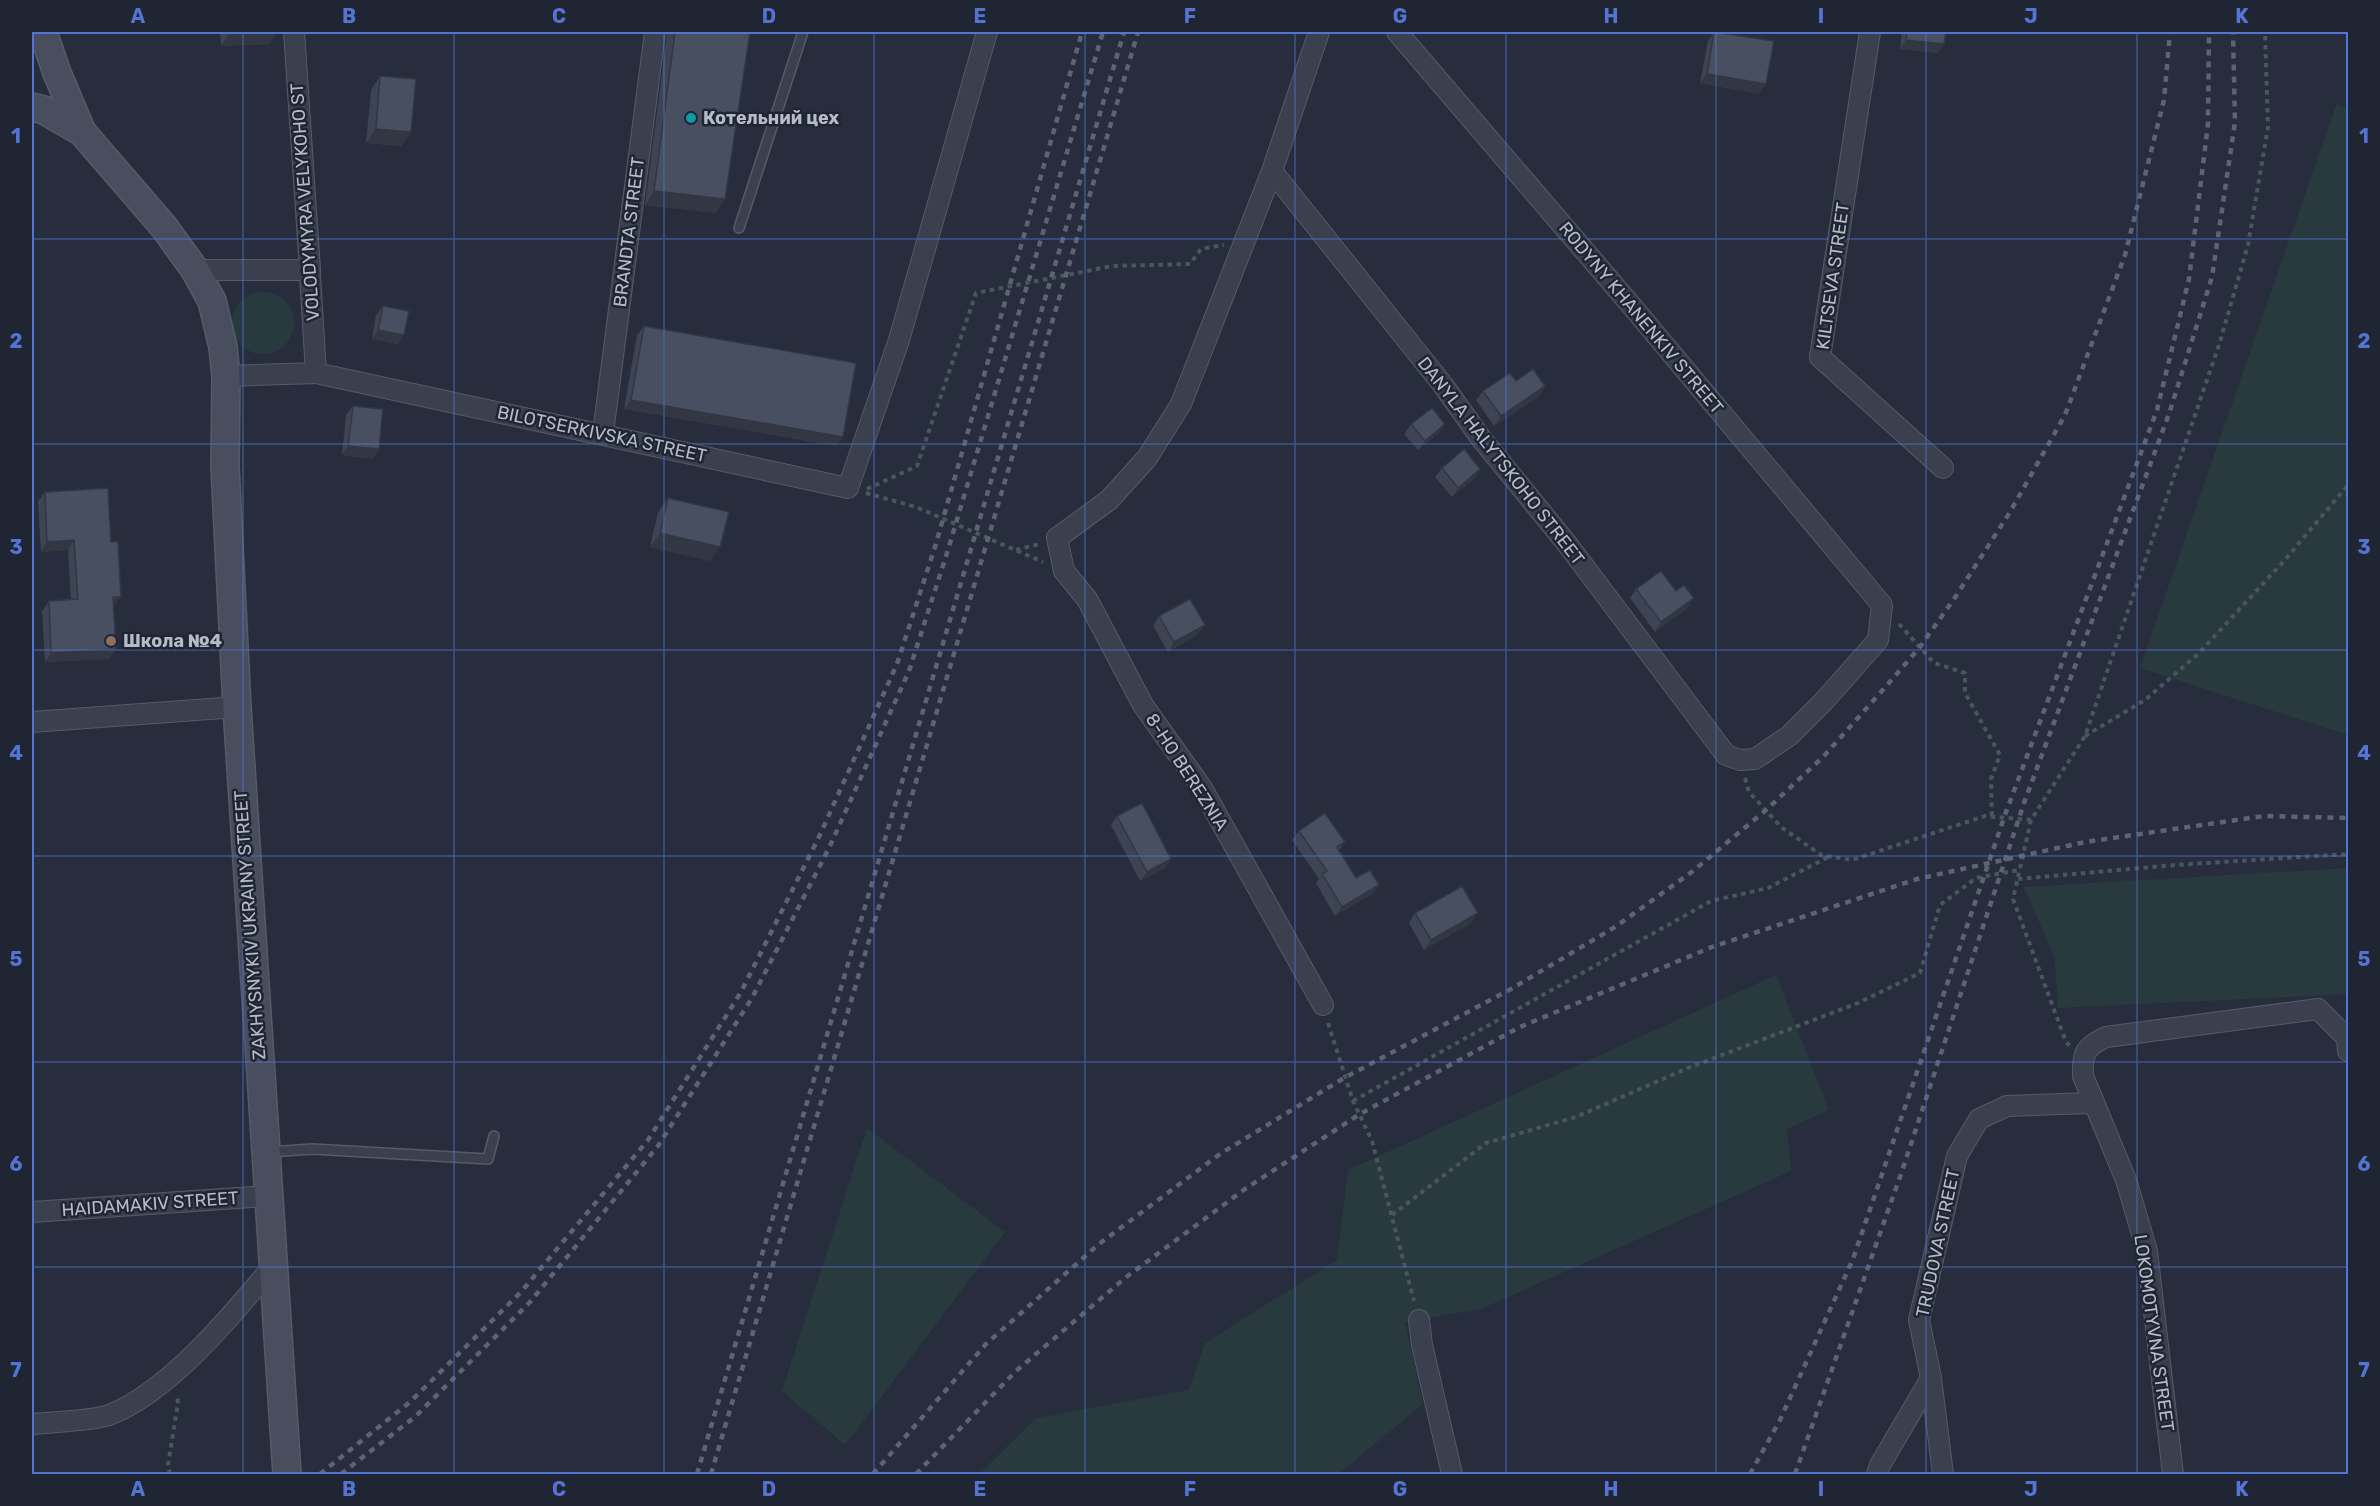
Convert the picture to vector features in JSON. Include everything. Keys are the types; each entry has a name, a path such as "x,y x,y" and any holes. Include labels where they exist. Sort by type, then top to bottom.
{"main road":[{"path":"43,32 57,73 82,132 164,227 195,270 212,301 223,347 226,376"},
{"path":"32,107 44,110 82,132"},
{"name":"ZAKHYSNYKIV UKRAINY STREET","path":"226,376 225,467 237,707 287,1474"}],"street":[{"name":"VOLODYMYRA VELYKOHO ST","path":"294,32 316,373"},
{"name":"BRANDTA STREET","path":"603,433 655,32"},
{"name":"BILOTSERKIVSKA STREET","path":"226,376 316,373 603,433 848,488 899,340 987,32"},
{"path":"1244,241 1272,171 1319,32"},
{"name":"RODYNY KHANENKIV STREET","path":"1397,32 1636,311 1882,605"},
{"name":"KILTSEVA STREET","path":"1870,32 1820,357 1943,468"},
{"name":"DANYLA HALYTSKOHO STREET","path":"1272,171 1443,385 1480,437 1568,545 1733,757"},
{"name":"8-HO BEREZNIA","path":"1244,241 1181,404 1147,458 1109,500 1057,538 1064,571 1087,598 1143,705 1202,788 1323,1005"},
{"path":"195,270 310,270"},
{"path":"1733,757 1755,759 1789,736 1824,701 1878,640 1882,605"},
{"path":"32,722 237,707"},
{"path":"2082,1057 2091,1043 2106,1036 2318,1009 2348,1045"},
{"name":"LOKOMOTYVNA STREET","path":"2082,1057 2083,1076 2092,1103 2126,1180 2147,1251 2173,1474"},
{"name":"TRUDOVA STREET","path":"1943,1474 1931,1378 1919,1320 1957,1156 1979,1119 2007,1107 2092,1103"},
{"name":"HAIDAMAKIV STREET","path":"32,1212 268,1196"},
{"path":"32,1424 107,1416 138,1400 175,1371 219,1329 274,1265"},
{"path":"1419,1320 1422,1345 1452,1474"},
{"path":"1877,1474 1931,1378"}],"lane":[{"path":"739,228 803,32"},
{"path":"265,1153 312,1149 488,1159 494,1136"}],"path":[{"path":"2082,1057 2066,1042 2013,899 2031,820 2085,736 2219,345 2248,244 2268,127 2265,32"},
{"path":"1064,571 916,507 861,491 917,466 976,293 1112,266 1190,264 1201,249 1244,241"},
{"path":"2085,736 2145,700 2198,654 2284,561 2349,485"},
{"path":"1882,605 1934,663 1965,672 1965,693 2000,755 1990,779 1992,817"},
{"path":"1733,757 1749,792 1780,827 1821,855 1852,860 1985,816 2031,820"},
{"path":"2018,879 2175,865 2349,854"},
{"path":"1353,1101 1711,902 1768,888 1830,856"},
{"path":"1392,1215 1486,1143 1576,1118 1688,1068 1858,1003 1920,974 1940,905 1976,878 2019,870"},
{"path":"1323,1005 1353,1101 1372,1141 1419,1320"},
{"path":"170,1474 168,1465 178,1403 175,1371"}],"shaded area":[{"path":"2337,103 2348,108 2348,735 2140,668"},
{"path":"257,292 269,292 285,301 292,311 294,323 292,335 285,345 269,354 257,354 246,349 237,340 232,329 232,317 237,306 246,297"},
{"path":"2348,868 2348,994 2058,1008 2055,959 2024,887"},
{"path":"1776,975 1829,1110 1787,1129 1791,1171 1481,1309 1405,1322 1423,1404 1338,1474 979,1474 1036,1418 1189,1390 1205,1343 1337,1260 1348,1170"},
{"path":"867,1128 1005,1232 845,1445 782,1391"}],"building":[{"name":"Котельний цех","path":"675,32 750,32 725,199 654,191"},
{"path":"1714,32 1774,41 1766,84 1707,74"},
{"path":"1907,32 1946,32 1944,44 1906,40"},
{"path":"380,76 416,79 411,132 376,129"},
{"path":"383,306 409,311 404,335 378,330"},
{"path":"644,326 856,363 843,437 631,400"},
{"path":"1533,369 1545,386 1501,416 1483,391 1510,373 1516,381"},
{"path":"353,406 383,409 379,449 348,446"},
{"path":"1432,408 1445,424 1425,441 1411,424"},
{"path":"1464,449 1480,469 1458,488 1442,468"},
{"path":"108,488 111,542 118,541 121,597 113,597 116,649 51,653 49,601 78,599 74,540 47,542 45,492"},
{"path":"668,498 729,512 720,547 660,533"},
{"path":"1661,571 1676,591 1684,585 1694,598 1661,622 1636,589"},
{"path":"1190,599 1205,625 1174,642 1159,616"},
{"path":"1142,803 1171,859 1147,872 1117,816"},
{"path":"1325,813 1345,842 1337,847 1356,878 1370,870 1379,885 1342,907 1322,874 1327,871 1299,831"},
{"path":"1462,886 1478,913 1431,940 1415,913"}],"railway":[{"path":"320,1474 410,1402 521,1292 648,1140 741,992 818,839 897,664 935,547 1082,32"},
{"path":"341,1474 416,1416 530,1302 658,1146 752,998 829,848 909,671 947,553 1103,32"},
{"path":"697,1474 1124,32"},
{"path":"711,1474 1138,32"},
{"path":"873,1474 986,1344 1099,1244 1220,1154 1344,1078 1511,989 1615,927 1693,871 1766,810 1824,756 1920,647 2010,512 2065,415 2125,255 2164,100 2170,32"},
{"path":"1750,1474 1780,1420 1853,1259 2006,812 2157,410 2189,279 2208,124 2209,32"},
{"path":"1795,1474 1901,1174 2024,803 2169,414 2212,277 2235,122 2233,32"},
{"path":"916,1474 1016,1371 1125,1278 1245,1189 1360,1114 1520,1027 1712,947 1917,879 2085,842 2264,816 2348,818"}],"place":[{"name":"Котельний цех","path":"691,118"},
{"name":"Школа №4","path":"111,641"}]}
